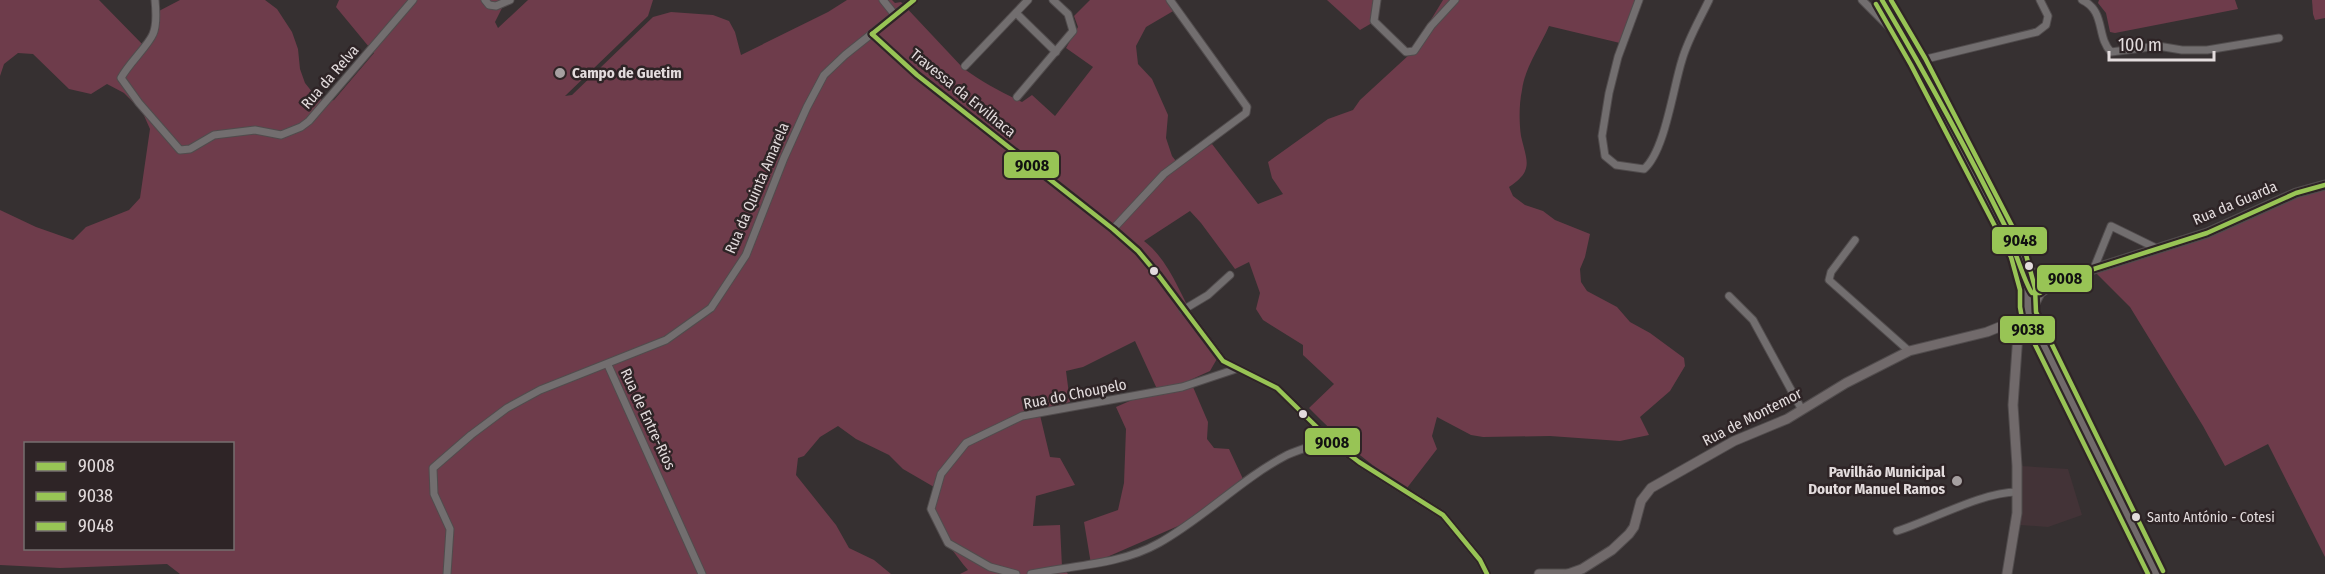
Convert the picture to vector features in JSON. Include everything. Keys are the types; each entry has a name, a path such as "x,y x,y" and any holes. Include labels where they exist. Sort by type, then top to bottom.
{"main road":[{"path":"1882,0 1918,61 2018,254 2030,272 2045,282 2029,315"},
{"name":"Rua da Guarda","path":"2042,292 2056,281 2207,233 2296,193 2325,185"},
{"path":"2018,254 2028,287 2032,293 2042,292"},
{"path":"2056,281 2039,277 2031,278 2028,287 2029,315 2156,574"},
{"name":"Rua de Montemor","path":"1567,574 1582,569 1620,544 1634,527 1641,501 1651,488 1734,441 1787,419 1844,385 1909,351 1987,332 2029,315"},
{"path":"2007,574 2017,513 2013,405 2019,320"},
{"path":"1539,574 1567,574"}],"street":[{"name":"Rua da Relva","path":"155,0 153,34 121,78 180,150 190,149 214,135 255,130 281,135 301,127 356,69 413,0"},
{"path":"485,0 489,5 496,6 510,0"},
{"path":"883,0 895,15"},
{"name":"Rua da Quinta Amarela","path":"608,365 666,340 711,308 746,255 784,158 824,75 914,0"},
{"path":"965,66 1028,0"},
{"path":"1017,97 1073,31 1068,14 1053,0"},
{"path":"1113,229 1164,174 1246,113 1247,107 1170,0"},
{"path":"1377,0 1374,21 1406,52 1414,51 1431,26 1455,0"},
{"path":"1639,0 1617,57 1602,136 1605,156 1616,165 1644,169 1651,163 1658,148 1682,58 1709,0"},
{"path":"1862,0 1899,36 1905,39"},
{"path":"1918,61 2037,32 2046,24 2048,16 2040,0"},
{"path":"2082,0 2098,14 2105,46 2111,52 2158,46 2182,50 2207,50 2279,38"},
{"path":"1016,13 1056,52"},
{"name":"Travessa da Ervilhaca","path":"872,34 917,75 1138,251 1223,361 1278,388 1330,440 1359,462 1443,515 1480,560 1487,574"},
{"path":"2094,268 2111,226 2156,248"},
{"path":"1855,240 1831,272 1829,280 1909,351"},
{"path":"1183,309 1208,295 1230,275"},
{"path":"1729,296 1753,320 1802,410"},
{"name":"Rua de Entre-Rios","path":"447,574 450,529 434,494 433,468 507,408 540,390 608,365 702,574"},
{"name":"Rua do Choupelo","path":"1016,574 990,567 948,543 931,509 940,474 966,443 1023,416 1182,387 1236,369"},
{"path":"1031,574 1100,564 1158,544 1199,518 1236,488 1287,455 1330,440"},
{"path":"1897,531 1971,503 2005,492 2017,492"},
{"path":"1100,564 1101,574"}],"shaded area":[{"path":"0,0 99,0 146,48 155,37 157,12 180,0 265,0 277,9 292,32 305,83 317,98 327,102 334,100 374,53 336,7 339,0 506,0 495,22 498,28 528,0 653,0 648,16 565,96 572,95 653,17 671,12 713,15 729,21 735,32 741,55 828,12 847,0 892,0 895,3 901,2 963,68 977,78 1022,102 1032,95 1055,116 1093,67 1066,48 1078,27 1074,16 1090,0 1166,0 1175,10 1146,27 1136,46 1138,64 1152,79 1168,115 1166,138 1172,156 1179,165 1212,144 1258,204 1283,194 1272,178 1268,162 1328,119 1353,110 1360,100 1410,54 1443,0 1635,0 1620,43 1549,26 1526,73 1521,95 1520,125 1527,165 1522,176 1509,187 1513,196 1525,205 1543,211 1555,220 1590,234 1580,269 1581,282 1587,291 1617,307 1630,322 1650,333 1684,358 1685,366 1670,391 1640,417 1649,435 1620,441 1550,436 1483,437 1471,435 1437,417 1432,436 1437,449 1407,488 1355,451 1309,408 1334,384 1303,355 1303,345 1263,320 1256,309 1260,293 1249,262 1235,269 1190,211 1144,241 1167,267 1218,357 1210,371 1190,380 1208,422 1207,439 1214,448 1229,449 1243,479 1201,516 1091,564 1084,522 1118,510 1124,483 1126,429 1116,407 1157,389 1135,341 1083,367 1066,371 1070,402 1039,411 1050,457 1060,458 1075,485 1036,496 1033,526 1060,525 1062,567 1068,574 960,574 968,570 947,542 936,519 932,497 934,487 903,469 889,455 856,439 838,426 820,437 804,456 798,458 796,475 836,525 849,548 874,560 891,574 180,574 167,564 60,568 0,565 0,210 36,227 73,240 86,227 129,210 140,198 150,129 142,111 124,93 107,84 91,94 69,89 33,54 18,53 4,64 0,76"},
{"path":"1327,0 1374,0 1377,20 1360,30"},
{"path":"2099,0 2235,0 2238,9 2115,33 2110,32 2106,13 2098,3"},
{"path":"2312,0 2325,0 2325,18 2315,20"},
{"path":"2325,185 2325,557 2268,444 2225,466 2130,307 2096,273"},
{"path":"2021,466 2068,469 2082,515 2048,527 2020,525"}],"transit line":[{"name":"9008","path":"872,34 914,0"},
{"name":"9008","path":"1882,0 1991,197 2032,293 2040,293 2056,281 2207,233 2296,193 2325,185"},
{"name":"9048","path":"1891,0 1925,58 2025,251 2035,288 2036,312 2163,571"},
{"name":"9038","path":"1876,4 1911,65 2011,257 2020,290 2022,318 2148,574"},
{"name":"9008","path":"872,34 917,75 1138,251 1223,361 1277,388 1330,440 1359,462 1443,515 1480,560 1487,574"}],"place":[{"name":"Campo de Guetim","path":"560,73"},
{"name":"Pavilhão Municipal Doutor Manuel Ramos","path":"1957,481"},
{"name":"Santo António - Cotesi","path":"2136,517"}]}
